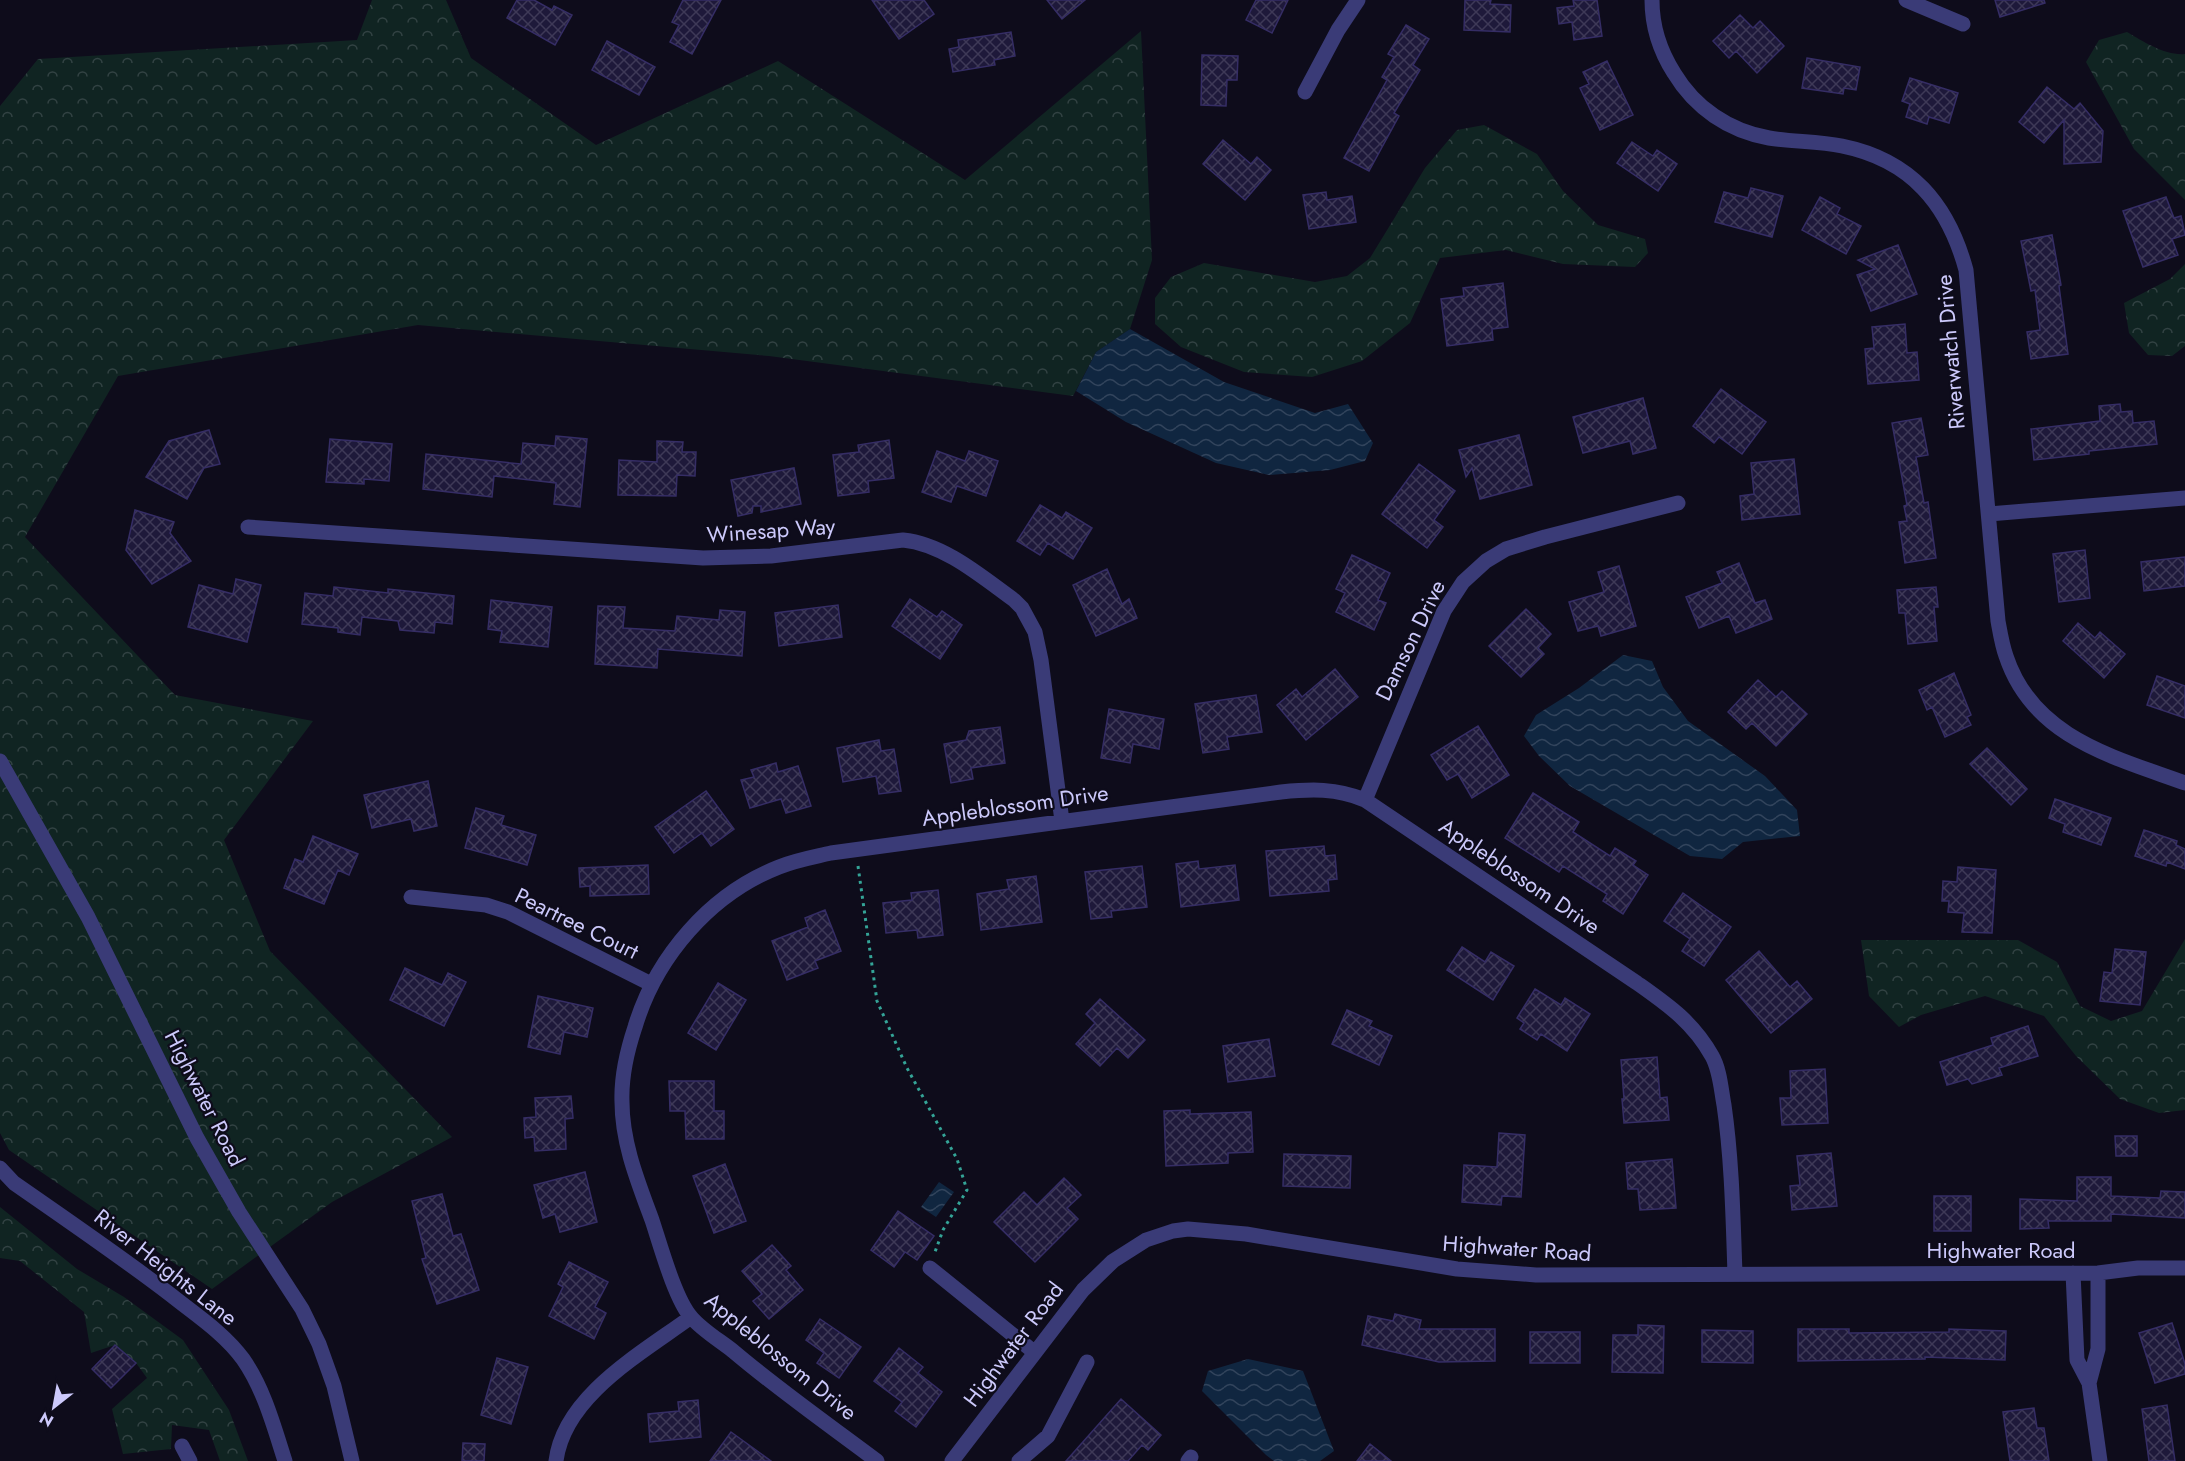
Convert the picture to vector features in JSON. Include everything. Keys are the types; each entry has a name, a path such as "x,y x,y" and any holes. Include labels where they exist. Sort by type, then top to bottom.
{"street":[{"path":"1305,92 1338,30 1358,0"},
{"name":"Riverwatch Drive","path":"1652,0 1654,25 1662,53 1683,88 1713,116 1748,133 1768,138 1840,146 1871,154 1907,174 1930,195 1942,211 1960,249 1966,270 1998,621 2003,646 2016,680 2049,720 2071,737 2090,748 2185,783"},
{"path":"1906,0 1964,24"},
{"path":"1989,514 2185,498"},
{"name":"Damson Drive","path":"1365,800 1444,611 1463,582 1485,561 1506,549 1545,537 1678,503"},
{"name":"Winesap Way","path":"248,527 715,558 771,556 903,540 915,541 943,552 1014,600 1022,608 1035,632 1044,682 1062,821"},
{"name":"Highwater Road","path":"0,761 88,917 202,1147 239,1212 302,1309 319,1344 334,1386 352,1461"},
{"name":"Appleblossom Drive","path":"877,1461 750,1366 691,1317 669,1272 629,1154 621,1103 625,1057 643,1000 671,951 697,922 751,880 778,867 806,858 1062,821 1310,789 1343,792 1365,800 1676,1010 1698,1034 1713,1058 1720,1080 1731,1175 1735,1274"},
{"name":"Peartree Court","path":"411,897 486,905 508,912 651,984"},
{"name":"River Heights Lane","path":"0,1168 14,1182 139,1271 216,1330 242,1359 256,1382 285,1461"},
{"name":"Highwater Road","path":"952,1461 1083,1290 1113,1260 1146,1240 1173,1231 1188,1229 1246,1234 1457,1269 1536,1275 2098,1273 2138,1268 2185,1268"},
{"path":"930,1268 1034,1352"},
{"path":"2073,1273 2077,1360 2088,1383 2100,1461"},
{"path":"2088,1383 2098,1349 2098,1273"},
{"path":"556,1461 557,1448 564,1431 586,1398 614,1374 691,1317"},
{"path":"1019,1461 1048,1436 1087,1362"},
{"path":"182,1446 190,1461"}],"path":[{"path":"856,850 877,1001 908,1068 957,1159 967,1190 943,1230 930,1268"}],"green space":[{"path":"372,0 446,0 471,58 596,145 778,61 965,180 1141,31 1152,260 1130,329 1096,352 1073,396 769,356 418,325 118,376 25,537 175,695 313,721 224,840 270,951 452,1137 332,1202 212,1289 9,1150 0,1133 0,106 38,59 357,40"},
{"path":"2127,32 2163,51 2185,54 2185,200 2134,149 2086,62 2099,40"},
{"path":"1484,125 1537,154 1563,191 1598,225 1645,239 1648,253 1635,267 1563,264 1506,250 1440,258 1410,323 1362,361 1312,377 1244,372 1181,347 1155,324 1155,298 1171,277 1204,263 1315,282 1347,276 1370,258 1425,168 1457,130"},
{"path":"2185,264 2185,346 2172,356 2148,355 2129,333 2124,303 2170,279"},
{"path":"2185,939 2185,1110 2159,1113 2120,1099 2076,1056 2044,1016 1985,996 1921,1015 1899,1027 1869,996 1861,940 2018,940 2057,962 2080,1006 2111,1021 2142,1011"},
{"path":"0,1207 77,1269 124,1297 183,1340 229,1410 248,1461 220,1461 209,1430 172,1425 171,1449 123,1454 112,1409 147,1378 136,1363 115,1345 91,1353 84,1312 20,1261 0,1258"}],"water":[{"path":"1130,329 1224,382 1315,413 1348,404 1373,443 1365,461 1330,470 1269,475 1216,463 1126,422 1076,391 1096,352"},
{"path":"1623,655 1652,661 1663,687 1688,721 1765,776 1797,810 1800,836 1743,842 1722,859 1690,856 1570,786 1539,756 1524,736 1536,715 1579,688"},
{"path":"939,1182 954,1192 936,1217 921,1207"},
{"path":"1248,1359 1303,1371 1334,1451 1320,1461 1274,1461 1202,1391 1208,1371"}],"building":[{"path":"517,0 534,0 552,10 554,6 572,15 555,45 507,18"},
{"path":"683,0 721,0 692,54 670,42 679,25 672,22"},
{"path":"872,0 924,0 934,14 899,39"},
{"path":"1047,0 1085,0 1062,19"},
{"path":"1256,0 1288,0 1272,33 1246,20"},
{"path":"1465,0 1491,0 1490,4 1511,5 1510,32 1464,30"},
{"path":"1573,0 1597,0 1602,36 1574,40 1572,22 1559,24 1557,8 1574,6"},
{"path":"1995,0 2044,0 2045,3 2000,17"},
{"path":"1740,15 1753,28 1760,21 1784,46 1757,73 1736,51 1729,58 1713,41"},
{"path":"1406,25 1429,39 1413,65 1420,70 1394,113 1399,116 1369,171 1344,158 1387,80 1382,77 1394,57 1388,54"},
{"path":"1011,32 1015,56 994,60 995,65 953,72 949,49 959,47 958,40"},
{"path":"607,41 655,67 639,95 592,70"},
{"path":"1202,55 1238,56 1237,80 1227,80 1226,106 1201,105"},
{"path":"1807,58 1860,67 1856,90 1844,88 1843,94 1802,88"},
{"path":"1607,61 1633,115 1600,130 1580,88 1589,84 1583,72"},
{"path":"1910,78 1958,93 1949,123 1929,117 1927,124 1906,117 1910,104 1902,101"},
{"path":"2047,87 2074,109 2080,103 2103,131 2101,162 2064,164 2064,120 2044,143 2019,122"},
{"path":"1223,140 1251,164 1257,157 1271,170 1245,200 1203,164"},
{"path":"1632,142 1653,156 1657,150 1677,164 1658,191 1617,163"},
{"path":"1751,188 1783,196 1772,237 1715,222 1724,192 1748,198"},
{"path":"1326,192 1327,200 1352,196 1356,222 1309,229 1303,195"},
{"path":"1820,197 1840,208 1837,214 1861,226 1846,254 1802,230"},
{"path":"2166,197 2174,218 2181,216 2185,235 2172,239 2178,255 2143,267 2123,211"},
{"path":"2052,235 2061,285 2059,286 2068,354 2031,359 2027,332 2040,330 2035,290 2031,291 2021,241"},
{"path":"1898,245 1917,294 1871,311 1857,275 1875,269 1858,260"},
{"path":"1503,283 1508,327 1492,329 1493,340 1447,346 1441,299 1464,296 1463,288"},
{"path":"1905,324 1907,353 1917,352 1919,380 1868,384 1865,349 1874,348 1872,327"},
{"path":"1721,389 1766,422 1742,454 1719,437 1714,443 1693,426"},
{"path":"1643,398 1656,448 1633,454 1630,441 1583,453 1573,417"},
{"path":"2120,404 2121,412 2132,411 2133,423 2154,421 2157,444 2089,451 2089,454 2034,460 2031,429 2100,421 2099,406"},
{"path":"1921,418 1928,455 1916,457 1924,503 1928,502 1936,558 1905,563 1899,522 1907,521 1904,506 1907,505 1892,423"},
{"path":"209,430 220,464 204,468 187,499 146,477 169,441"},
{"path":"1519,435 1532,485 1480,499 1472,468 1466,477 1459,450"},
{"path":"556,436 587,439 580,507 554,504 556,483 494,476 492,497 423,489 426,454 521,464 523,443 555,446"},
{"path":"330,439 392,444 389,481 364,479 364,484 326,482"},
{"path":"889,440 894,478 868,481 869,492 838,496 833,455 859,452 858,445"},
{"path":"657,441 683,442 682,452 696,452 695,476 677,475 676,496 618,495 619,460 657,462"},
{"path":"937,451 965,461 969,451 998,461 986,496 957,486 951,502 922,492"},
{"path":"1794,459 1800,514 1742,520 1740,496 1754,494 1751,463"},
{"path":"1419,464 1455,491 1434,520 1443,527 1427,548 1382,514"},
{"path":"794,468 801,504 761,512 761,506 753,506 752,513 738,516 731,480"},
{"path":"1040,505 1062,518 1066,512 1092,528 1073,559 1048,543 1040,555 1017,541"},
{"path":"135,510 174,522 170,533 191,561 152,584 126,550"},
{"path":"2085,550 2090,598 2059,602 2053,554"},
{"path":"1352,555 1390,573 1378,600 1386,603 1374,630 1336,612 1345,593 1336,589"},
{"path":"2185,557 2185,586 2144,591 2141,562"},
{"path":"1739,563 1755,603 1765,600 1772,619 1736,633 1729,616 1699,628 1686,597 1722,583 1717,572"},
{"path":"1619,566 1636,626 1601,636 1598,626 1578,631 1569,602 1604,592 1598,572"},
{"path":"1107,569 1122,604 1129,599 1137,618 1096,636 1073,585"},
{"path":"236,579 261,585 247,642 188,627 199,585 233,594"},
{"path":"334,587 388,593 388,589 454,596 452,624 435,622 434,633 400,630 398,621 362,617 360,635 338,632 338,628 302,624 305,593 333,596"},
{"path":"1936,587 1938,607 1934,607 1937,641 1908,644 1905,613 1899,613 1897,590"},
{"path":"910,599 937,617 942,611 962,625 940,659 892,626"},
{"path":"491,600 552,607 548,647 500,642 502,631 488,629"},
{"path":"838,605 842,637 779,646 775,613"},
{"path":"598,606 625,607 623,628 675,631 677,616 719,620 720,610 745,612 742,656 658,649 657,668 595,664"},
{"path":"1526,609 1551,634 1538,648 1544,654 1521,677 1489,646"},
{"path":"2078,623 2095,638 2100,632 2125,654 2104,678 2063,641"},
{"path":"1335,669 1358,697 1306,740 1277,705 1296,689 1302,697"},
{"path":"1954,673 1971,715 1967,717 1971,725 1945,737 1932,707 1927,710 1919,690"},
{"path":"2157,676 2185,686 2185,718 2147,705"},
{"path":"1758,680 1776,697 1782,691 1807,714 1776,746 1752,723 1746,729 1728,712"},
{"path":"1256,695 1262,732 1227,737 1229,749 1203,753 1195,704"},
{"path":"1109,709 1164,719 1159,749 1133,744 1130,763 1101,758"},
{"path":"1478,726 1509,775 1472,798 1458,774 1447,780 1431,755"},
{"path":"1000,727 1005,763 971,768 973,779 951,783 944,744 966,740 969,731"},
{"path":"879,740 881,751 894,749 901,791 879,794 876,776 843,782 837,748"},
{"path":"1987,748 2027,789 2011,805 1970,764"},
{"path":"776,763 778,772 798,766 811,806 786,813 781,799 750,808 741,780 754,777 751,770"},
{"path":"428,781 437,826 414,831 411,819 372,828 364,795"},
{"path":"706,791 734,829 711,846 702,833 674,853 655,827"},
{"path":"1533,793 1579,822 1573,832 1610,856 1615,848 1636,861 1633,865 1648,875 1623,914 1603,901 1607,894 1563,866 1559,872 1505,838"},
{"path":"2055,799 2111,818 2101,845 2063,832 2065,824 2049,818"},
{"path":"476,808 504,816 501,825 536,835 527,865 465,848"},
{"path":"2144,830 2177,841 2176,845 2185,849 2185,869 2167,862 2166,866 2135,856"},
{"path":"313,836 358,854 349,875 338,870 324,904 284,888 295,859 303,862"},
{"path":"1324,846 1325,856 1335,855 1337,879 1328,880 1329,891 1270,896 1266,851"},
{"path":"1198,861 1199,869 1235,865 1239,900 1181,907 1176,864"},
{"path":"648,865 649,894 590,896 590,886 580,887 579,868"},
{"path":"1142,866 1147,907 1111,911 1112,917 1091,919 1085,872"},
{"path":"1958,867 1996,870 1992,933 1962,932 1964,913 1948,912 1949,901 1942,901 1943,881 1957,882"},
{"path":"1036,876 1042,922 981,930 977,894 1009,889 1007,880"},
{"path":"938,890 943,935 918,938 917,930 886,933 883,903 912,900 911,893"},
{"path":"1683,893 1731,927 1704,966 1682,951 1690,939 1664,921"},
{"path":"825,910 841,951 815,961 818,968 787,980 772,941 808,927 805,918"},
{"path":"1462,947 1485,962 1491,952 1514,966 1493,1000 1447,970"},
{"path":"2115,949 2146,952 2140,1005 2100,1001 2104,972 2112,973"},
{"path":"1759,951 1790,987 1797,981 1812,999 1771,1033 1726,980"},
{"path":"405,968 442,985 448,973 466,982 444,1026 390,1000"},
{"path":"718,983 746,1000 716,1050 688,1033"},
{"path":"1535,989 1561,1005 1565,998 1590,1014 1567,1051 1541,1034 1537,1040 1520,1029 1524,1023 1517,1018"},
{"path":"538,996 593,1008 587,1037 564,1032 560,1054 528,1047"},
{"path":"1100,999 1145,1040 1128,1058 1117,1048 1100,1066 1076,1044 1095,1023 1086,1014"},
{"path":"1347,1010 1372,1021 1369,1026 1392,1036 1379,1065 1332,1044"},
{"path":"2028,1026 2038,1056 1999,1068 2002,1075 1972,1084 1968,1079 1947,1085 1940,1062 1993,1045 1991,1038"},
{"path":"1269,1039 1275,1076 1228,1082 1223,1046"},
{"path":"1657,1057 1660,1098 1667,1097 1669,1120 1624,1123 1621,1060"},
{"path":"1825,1069 1828,1123 1782,1125 1780,1098 1791,1098 1790,1071"},
{"path":"669,1081 714,1081 714,1111 724,1111 724,1139 686,1139 685,1111 670,1111"},
{"path":"571,1096 573,1118 565,1119 566,1149 535,1151 534,1137 525,1138 524,1118 536,1117 535,1098"},
{"path":"1190,1110 1190,1114 1251,1112 1253,1152 1228,1153 1228,1163 1166,1166 1164,1111"},
{"path":"1499,1133 1525,1135 1521,1197 1502,1196 1501,1205 1462,1202 1464,1165 1497,1167"},
{"path":"2115,1136 2137,1136 2137,1156 2116,1156"},
{"path":"1831,1153 1837,1206 1792,1210 1790,1186 1800,1185 1797,1156"},
{"path":"1284,1154 1351,1156 1350,1188 1283,1186"},
{"path":"1672,1159 1676,1208 1640,1210 1638,1189 1628,1189 1626,1163"},
{"path":"725,1164 746,1221 714,1233 693,1176"},
{"path":"585,1172 597,1222 560,1232 555,1214 543,1218 534,1185"},
{"path":"2077,1177 2111,1177 2111,1196 2160,1198 2161,1191 2185,1192 2185,1218 2111,1214 2111,1221 2048,1221 2049,1228 2020,1229 2020,1199 2077,1201"},
{"path":"1064,1178 1081,1195 1067,1208 1078,1219 1035,1262 994,1222 1024,1192 1037,1205"},
{"path":"442,1194 453,1236 461,1234 479,1290 437,1304 422,1259 426,1258 412,1201"},
{"path":"1934,1196 1971,1196 1971,1231 1934,1231"},
{"path":"898,1211 934,1236 917,1260 905,1252 894,1267 871,1250"},
{"path":"772,1245 791,1266 786,1270 803,1290 769,1319 753,1301 762,1294 742,1271"},
{"path":"569,1262 608,1282 595,1307 606,1313 594,1339 549,1316 563,1287 558,1284"},
{"path":"1395,1314 1421,1320 1419,1329 1495,1329 1495,1361 1439,1362 1362,1345 1368,1316 1393,1321"},
{"path":"820,1319 861,1347 839,1378 817,1363 824,1353 806,1340"},
{"path":"2172,1323 2185,1364 2185,1374 2155,1383 2139,1333"},
{"path":"1638,1325 1664,1326 1663,1373 1612,1372 1613,1335 1638,1335"},
{"path":"1798,1329 1849,1329 1849,1333 1949,1332 1949,1329 2006,1331 2005,1360 1925,1357 1925,1359 1798,1361"},
{"path":"1702,1330 1753,1331 1753,1363 1702,1362"},
{"path":"1530,1332 1580,1332 1580,1363 1530,1363"},
{"path":"115,1345 136,1363 111,1388 92,1369"},
{"path":"899,1348 923,1367 918,1373 942,1392 916,1427 895,1411 902,1402 874,1381"},
{"path":"497,1358 528,1367 511,1424 481,1415"},
{"path":"1121,1399 1161,1435 1148,1450 1142,1445 1128,1461 1066,1461"},
{"path":"698,1400 701,1437 650,1442 648,1414 679,1411 678,1402"},
{"path":"2167,1405 2175,1461 2149,1461 2142,1409"},
{"path":"2034,1408 2037,1428 2044,1428 2049,1461 2010,1461 2003,1412"},
{"path":"731,1432 771,1461 710,1461"},
{"path":"463,1443 485,1444 484,1461 462,1461"},
{"path":"1370,1444 1391,1461 1357,1461"}]}
